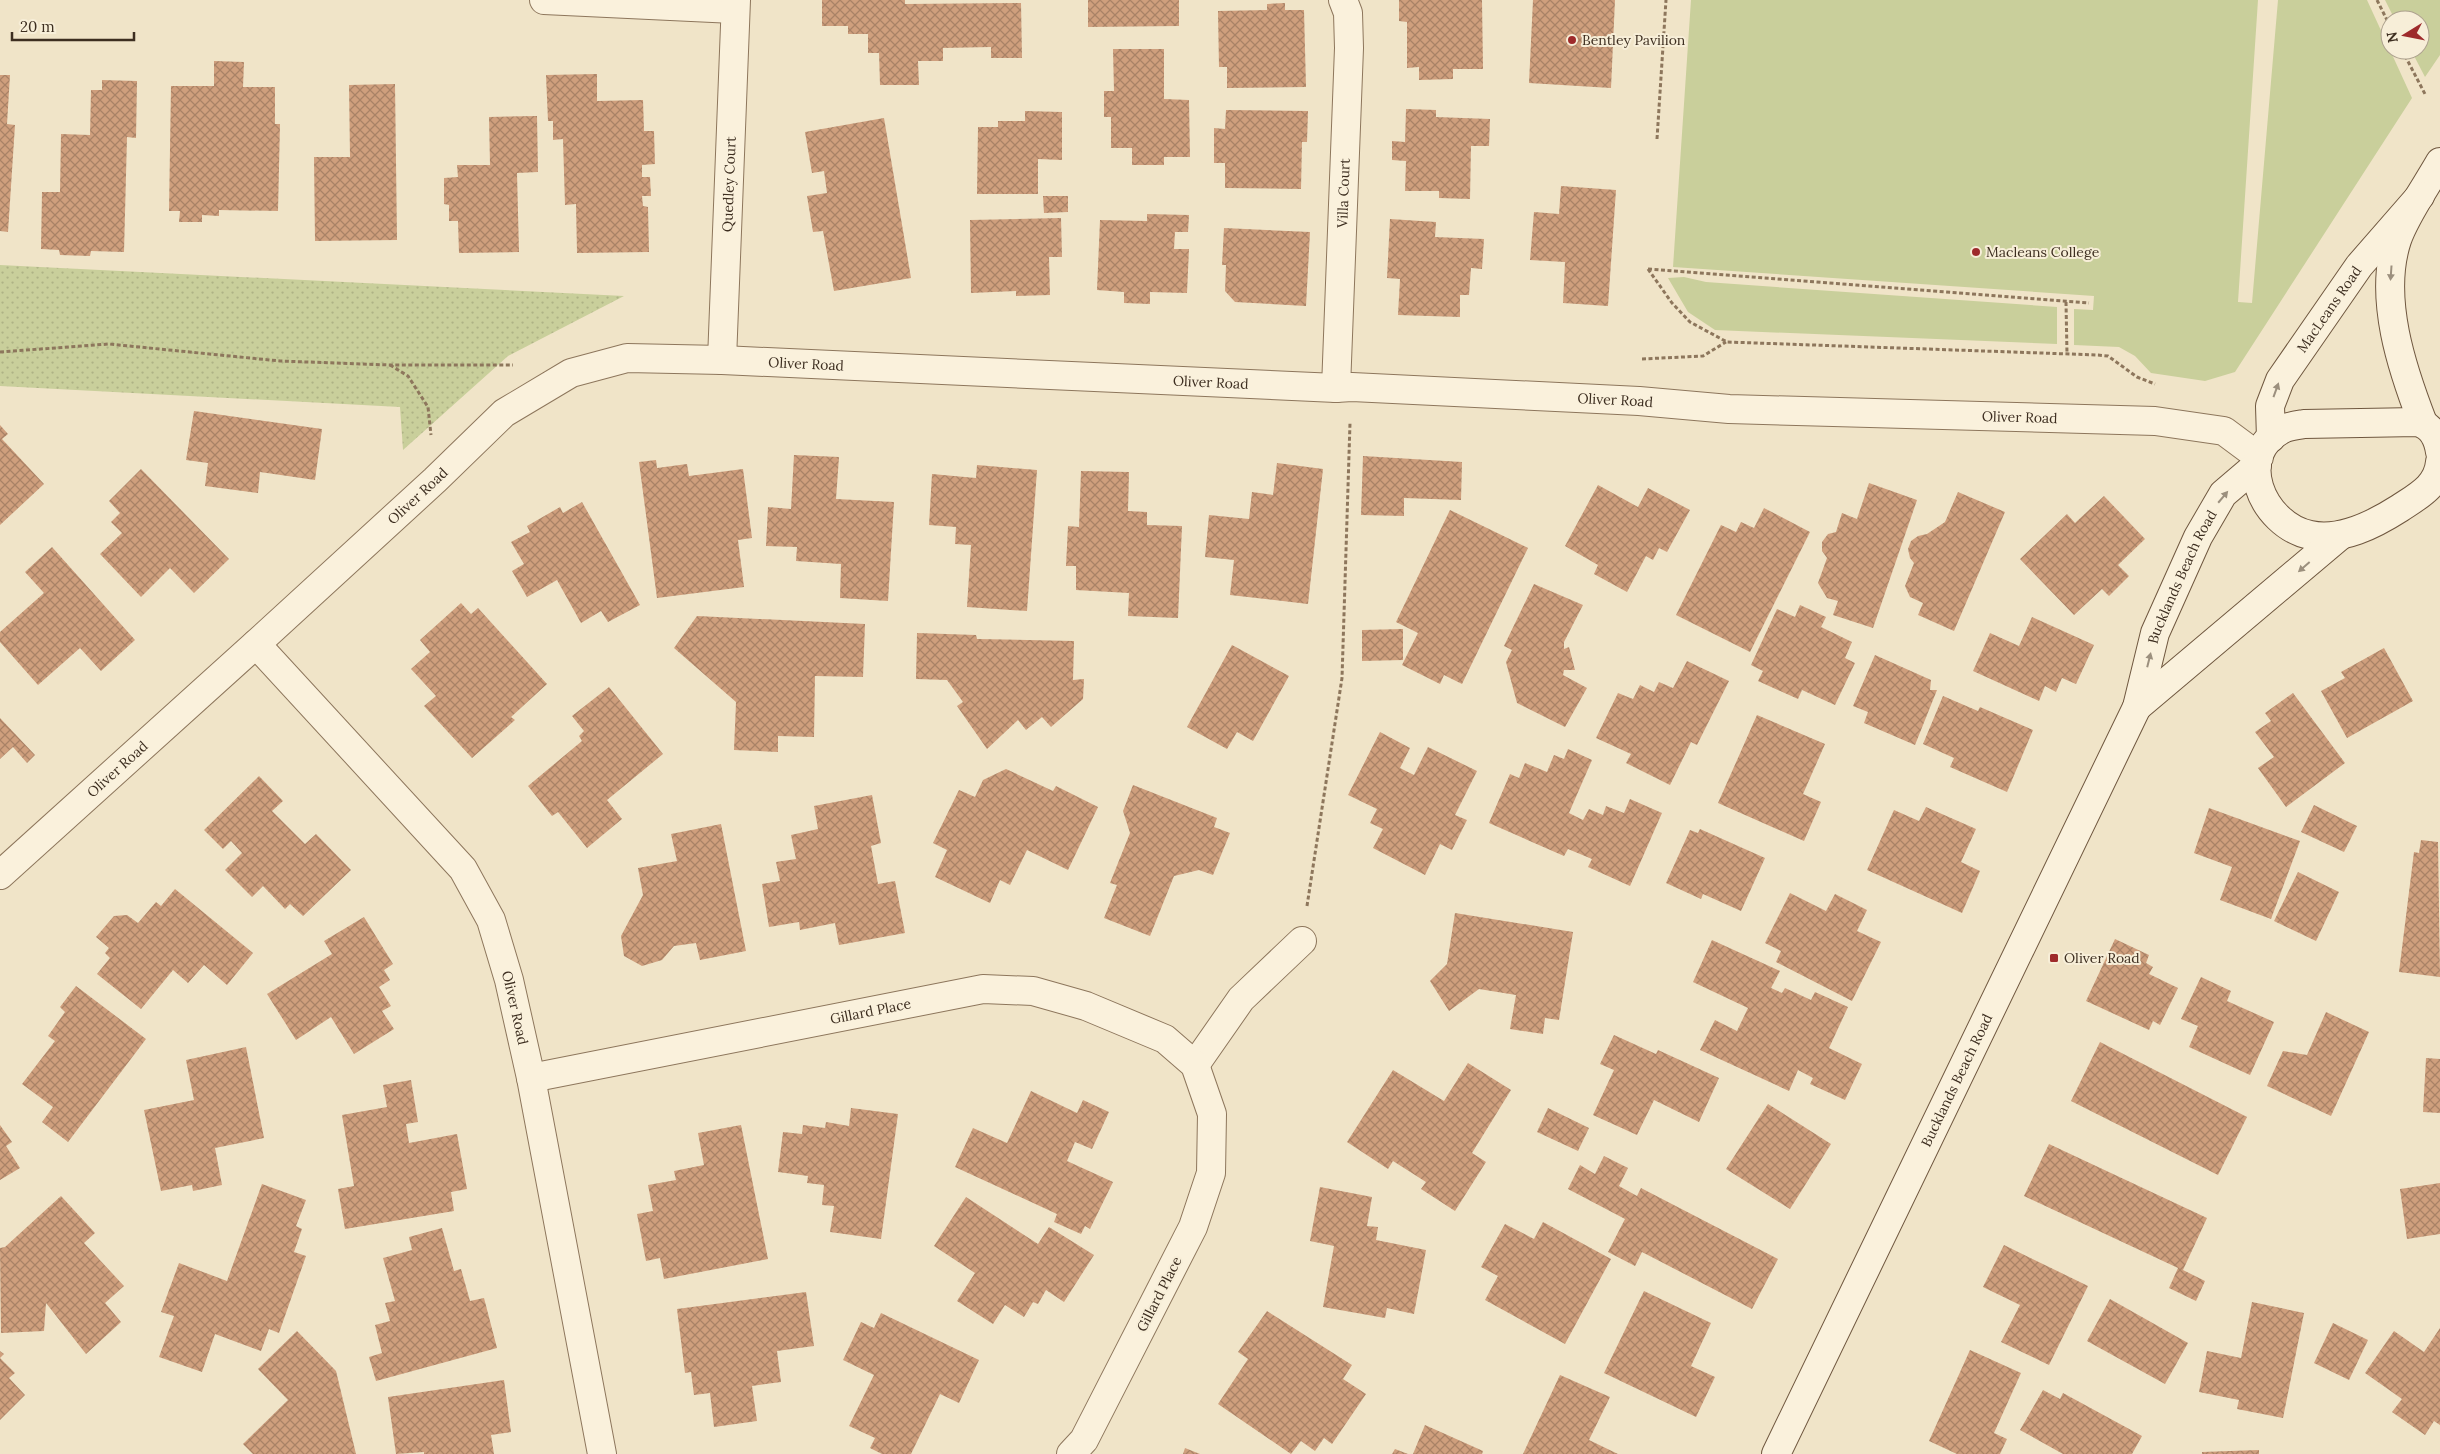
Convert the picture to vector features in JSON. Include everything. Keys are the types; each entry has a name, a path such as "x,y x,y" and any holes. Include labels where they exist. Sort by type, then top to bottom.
{"street":[{"name":"Quedley Court","path":"544,0 735,4 722,360"},
{"name":"Villa Court","path":"1343,0 1348,13 1349,48 1344,388"},
{"name":"MacLeans Road","path":"2433,433 2414,400 2398,340 2392,308 2390,275 2397,239 2440,162"},
{"name":"MacLeans Road","path":"2341,535 2310,535 2282,521 2263,497 2257,485 2270,406 2280,380 2359,266 2420,196"},
{"name":"Oliver Road","path":"0,875 435,480 504,413 571,373 627,358 722,360 1639,401 1729,409 2155,421 2224,431 2262,453"},
{"name":"Bucklands Beach Road","path":"1776,1454 2137,707 2155,634 2198,537 2223,494 2286,428 2304,424 2433,433"},
{"path":"2341,535 2385,518 2422,493 2437,476"},
{"name":"Bucklands Beach Road","path":"2137,707 2341,535"},
{"name":"Oliver Road","path":"256,644 463,869 491,920 509,980 531,1078 602,1454"},
{"path":"1195,1065 1242,999 1302,942"},
{"name":"Gillard Place","path":"531,1078 983,989 1033,990 1086,1006 1165,1039 1195,1065 1212,1114 1211,1173 1193,1228 1084,1440 1071,1454"}],"path":[{"path":"1656,139 1666,0"},
{"path":"2407,60 2425,94"},
{"path":"2090,304 1648,269 1672,303 1690,322 1727,342 2108,356 2137,377 2156,385 2156,392"},
{"path":"2066,302 2066,354"},
{"path":"1642,359 1703,356 1727,342"},
{"path":"0,352 108,344 280,361 390,365 516,365"},
{"path":"390,365 408,376 428,407 435,480"},
{"path":"1302,942 1342,678 1344,388"}],"green space":[{"name":"Macleans College","path":"1691,0 2258,0 2238,302 2252,303 2278,0 2367,0 2380,28 2380,60 2395,60 2412,98 2235,372 2205,381 2151,373 2135,356 2119,347 2074,345 2074,309 2093,310 2094,296 1673,267"},
{"path":"2385,0 2440,0 2440,55 2425,77 2416,60 2430,60 2430,10 2390,10"},
{"path":"0,265 624,296 508,356 403,450 400,407 0,386"},
{"path":"1684,277 1706,282 2057,307 2057,344 1715,330 1688,312 1668,278"}],"building":[{"path":"822,0 905,0 905,4 1021,3 1022,58 991,58 991,47 943,48 943,61 918,61 919,85 880,85 879,53 868,53 868,34 848,34 848,26 822,26"},
{"path":"1088,0 1179,0 1179,26 1088,27"},
{"path":"1399,0 1482,0 1483,69 1453,69 1453,79 1419,80 1419,67 1407,68 1407,22 1399,21"},
{"name":"Bentley Pavilion","path":"1533,0 1615,0 1611,88 1529,83"},
{"path":"1285,3 1285,10 1304,10 1306,87 1227,88 1227,67 1219,67 1218,11 1267,10 1267,4"},
{"path":"1113,49 1164,49 1164,99 1189,100 1190,157 1164,157 1164,165 1132,165 1132,148 1111,148 1111,117 1104,117 1104,91 1114,91"},
{"path":"214,61 244,62 243,87 275,87 275,124 280,124 278,211 219,210 219,216 202,215 202,222 179,222 180,211 169,211 171,86 214,86"},
{"path":"597,74 597,101 643,100 644,131 654,131 655,164 642,165 642,177 650,177 651,196 642,196 643,206 648,207 649,252 577,253 576,204 565,205 563,139 553,140 553,121 548,121 546,75"},
{"path":"0,75 10,75 7,124 15,125 8,232 0,231"},
{"path":"102,80 137,81 136,138 127,137 124,252 91,251 90,256 60,255 59,250 41,249 42,192 60,192 61,134 90,135 91,90 102,90"},
{"path":"395,84 397,240 315,241 314,157 350,157 349,85"},
{"path":"1406,109 1436,110 1436,117 1490,119 1489,146 1471,146 1470,199 1439,198 1439,191 1405,191 1406,161 1392,160 1392,141 1405,142"},
{"path":"1226,110 1308,111 1307,142 1302,142 1301,189 1225,188 1225,163 1214,163 1214,128 1225,129"},
{"path":"1025,111 1062,112 1062,160 1038,159 1038,194 977,194 978,127 998,127 998,121 1025,121"},
{"path":"537,116 538,172 517,173 519,252 459,253 458,221 449,221 449,205 444,204 444,178 458,177 457,165 490,165 489,117"},
{"path":"884,118 911,278 834,291 823,231 813,232 807,196 827,193 824,171 812,173 805,132"},
{"path":"1561,186 1616,190 1608,306 1563,303 1565,262 1530,260 1534,212 1559,214"},
{"path":"1043,196 1068,196 1068,212 1044,213"},
{"path":"1147,214 1189,215 1188,232 1175,232 1174,249 1189,249 1187,293 1150,292 1150,304 1124,303 1124,292 1097,290 1100,220 1147,221"},
{"path":"1061,218 1062,257 1049,257 1050,295 1016,296 1016,291 971,293 970,220"},
{"path":"1390,219 1436,222 1435,237 1484,239 1482,269 1471,268 1469,295 1460,295 1460,317 1398,315 1400,279 1387,278"},
{"path":"1224,228 1310,232 1306,306 1235,302 1225,291 1226,265 1222,265"},
{"path":"194,411 322,429 315,480 260,472 258,493 205,486 208,463 186,460"},
{"path":"0,425 8,434 2,439 44,484 0,525"},
{"path":"794,455 839,457 836,499 894,502 888,601 840,598 841,564 796,561 797,547 766,546 768,507 791,509"},
{"path":"1363,456 1462,462 1461,500 1404,498 1404,516 1361,515"},
{"path":"656,460 657,468 687,464 689,476 743,469 752,538 738,540 744,587 657,598 639,462"},
{"path":"1277,463 1323,469 1308,604 1230,595 1234,560 1205,557 1209,515 1249,519 1252,492 1273,495"},
{"path":"977,465 1037,470 1027,611 967,607 971,545 955,544 956,527 929,525 932,474 976,478"},
{"path":"141,469 229,559 194,593 170,568 141,597 100,554 122,533 111,522 120,513 109,501"},
{"path":"1081,471 1129,472 1128,511 1147,512 1147,525 1182,526 1178,618 1128,616 1129,593 1076,590 1076,566 1066,566 1068,526 1079,527"},
{"path":"1869,483 1917,500 1873,628 1833,615 1838,601 1827,598 1818,583 1827,558 1822,551 1822,542 1828,534 1836,532 1842,513 1857,519"},
{"path":"1598,485 1638,507 1648,488 1690,510 1667,552 1659,548 1653,560 1646,556 1627,592 1594,574 1598,565 1565,546"},
{"path":"1958,492 2005,512 1954,631 1918,615 1923,603 1910,597 1905,586 1914,563 1910,558 1908,549 1911,541 1918,536 1927,534 1945,522"},
{"path":"2104,496 2145,539 2118,565 2129,576 2109,596 2102,589 2074,615 2020,559 2067,514 2075,523"},
{"path":"582,502 640,605 608,622 601,611 581,623 557,580 527,597 512,571 524,564 511,542 530,532 527,526 560,507 563,513"},
{"path":"1764,508 1810,532 1750,652 1676,615 1721,525 1736,532 1741,522 1754,528"},
{"path":"1450,510 1528,548 1462,684 1444,675 1440,684 1402,665 1418,633 1396,622"},
{"path":"52,547 135,640 101,671 80,648 38,685 0,642 0,632 44,593 25,572"},
{"path":"1534,584 1583,605 1564,642 1564,649 1569,647 1575,670 1564,670 1563,675 1587,688 1565,727 1517,703 1506,662 1512,650 1504,646"},
{"path":"461,603 471,614 478,608 547,684 511,717 515,720 472,758 424,706 436,696 411,669 430,652 420,640"},
{"path":"1800,605 1826,617 1821,627 1852,642 1845,658 1855,663 1835,705 1802,690 1798,699 1758,681 1763,671 1751,665 1777,609 1795,617"},
{"path":"697,616 865,624 863,677 815,676 814,737 778,736 778,752 734,750 736,702 674,648"},
{"path":"2032,617 2094,645 2076,684 2062,678 2056,692 2045,686 2039,701 1973,671 1990,633 2019,646"},
{"path":"1403,629 1403,660 1362,661 1362,630"},
{"path":"917,633 976,635 977,639 1074,641 1073,680 1084,679 1083,699 1051,727 1042,717 1026,730 1018,720 987,749 957,706 963,702 947,680 916,679"},
{"path":"1232,645 1289,676 1253,741 1237,732 1227,749 1187,727"},
{"path":"2384,648 2413,701 2347,738 2321,691 2345,678 2341,672"},
{"path":"1875,655 1931,680 1930,690 1937,690 1915,745 1864,723 1868,712 1853,706"},
{"path":"1687,661 1729,681 1697,745 1691,742 1670,785 1626,763 1631,754 1596,738 1618,693 1633,699 1640,685 1654,692 1659,682 1673,688"},
{"path":"609,687 663,754 607,800 622,819 587,848 558,812 552,816 528,786 582,741 579,736 584,731 572,716"},
{"path":"2293,693 2345,763 2286,807 2258,768 2274,757 2255,732 2271,721 2265,713"},
{"path":"1943,696 1978,711 1980,707 2033,730 2007,792 1950,767 1954,758 1923,744"},
{"path":"1757,715 1825,744 1803,794 1821,802 1804,841 1718,803"},
{"path":"0,718 35,755 27,763 13,747 0,759"},
{"path":"1380,732 1410,748 1400,768 1414,775 1428,747 1477,771 1455,815 1467,820 1452,850 1440,844 1425,875 1373,848 1383,829 1370,823 1377,809 1348,795"},
{"path":"1568,749 1592,760 1569,813 1583,820 1589,809 1603,815 1606,806 1624,813 1630,799 1662,813 1630,886 1588,867 1592,859 1568,849 1564,856 1489,823 1510,774 1519,778 1525,763 1547,772 1554,755 1564,759"},
{"path":"1006,769 1053,791 1056,786 1098,807 1068,870 1027,850 1010,885 1000,880 990,903 935,877 947,850 933,843 959,790 975,797 983,780"},
{"path":"259,776 283,801 272,811 305,844 316,834 351,870 303,916 290,904 285,909 263,886 252,897 225,870 242,853 231,841 223,849 204,830"},
{"path":"1133,785 1217,818 1214,827 1230,833 1213,875 1199,870 1174,876 1150,936 1104,918 1117,885 1110,883 1130,833 1123,811"},
{"path":"872,795 881,843 871,846 878,884 895,881 905,933 839,945 835,923 800,930 799,922 769,927 762,884 780,881 776,862 796,859 791,835 818,829 814,806"},
{"path":"2314,805 2357,826 2344,852 2301,832"},
{"path":"1926,807 1976,829 1961,862 1980,871 1962,913 1867,870 1894,810 1919,821"},
{"path":"2209,808 2300,841 2271,919 2220,900 2232,867 2194,853"},
{"path":"721,824 746,951 700,960 696,943 674,946 662,960 642,966 624,956 621,936 643,895 638,868 677,861 671,834"},
{"path":"1700,829 1765,858 1741,911 1703,894 1701,899 1666,883 1690,830 1698,833"},
{"path":"2421,840 2438,842 2440,977 2399,972 2414,852 2419,853"},
{"path":"2298,872 2339,892 2316,941 2274,921"},
{"path":"175,889 253,953 227,985 204,965 188,983 173,970 141,1009 97,974 110,958 105,953 109,948 96,937 114,916 127,915 138,923 156,902 161,906"},
{"path":"1790,893 1826,911 1835,894 1867,910 1857,931 1881,942 1852,1001 1776,962 1781,951 1765,943"},
{"path":"1455,913 1573,932 1559,1020 1545,1018 1543,1034 1510,1029 1516,995 1479,989 1449,1011 1430,981 1447,964"},
{"path":"364,917 393,964 384,970 390,980 379,987 391,1006 382,1011 394,1029 354,1054 331,1017 296,1040 267,994 332,954 324,941"},
{"path":"2115,939 2149,955 2146,963 2153,967 2149,974 2178,988 2160,1025 2153,1021 2149,1030 2086,1001"},
{"path":"1712,940 1780,971 1771,988 1782,993 1785,988 1811,1000 1815,992 1848,1007 1829,1048 1862,1064 1845,1100 1810,1084 1813,1078 1798,1070 1789,1091 1700,1050 1715,1020 1737,1031 1748,1008 1693,982"},
{"path":"2201,977 2231,991 2227,1001 2274,1022 2250,1075 2189,1047 2198,1026 2181,1019"},
{"path":"76,986 146,1039 68,1142 42,1122 53,1107 22,1084 55,1041 48,1036 65,1012 60,1007"},
{"path":"2326,1012 2369,1032 2331,1116 2267,1086 2283,1051 2307,1055"},
{"path":"1614,1035 1656,1054 1658,1050 1719,1078 1699,1122 1654,1100 1637,1135 1593,1115 1614,1070 1600,1064"},
{"path":"2100,1042 2247,1117 2218,1175 2071,1101"},
{"path":"246,1047 264,1138 215,1148 222,1185 193,1191 192,1185 161,1191 144,1110 194,1100 186,1060"},
{"path":"2426,1058 2440,1059 2440,1113 2423,1112"},
{"path":"1468,1063 1511,1090 1472,1153 1486,1162 1455,1211 1421,1189 1426,1182 1393,1161 1388,1169 1347,1142 1393,1070 1444,1101"},
{"path":"411,1080 418,1122 406,1124 409,1143 457,1134 467,1189 451,1192 454,1211 345,1229 338,1189 354,1186 342,1115 387,1107 383,1085"},
{"path":"1031,1091 1077,1113 1083,1100 1109,1112 1092,1149 1075,1142 1067,1161 1113,1182 1090,1229 1085,1226 1081,1234 1054,1222 1057,1214 955,1167 973,1128 1007,1143"},
{"path":"1768,1104 1831,1144 1790,1209 1726,1169"},
{"path":"851,1108 898,1114 881,1239 830,1232 834,1206 822,1205 824,1185 807,1183 808,1176 778,1172 783,1132 802,1134 803,1125 825,1128 826,1122 849,1126"},
{"path":"1548,1108 1589,1128 1578,1151 1537,1132"},
{"path":"0,1125 12,1142 6,1146 20,1168 0,1180"},
{"path":"741,1125 768,1259 664,1279 660,1258 646,1261 637,1214 653,1211 648,1185 676,1180 674,1171 704,1165 698,1133"},
{"path":"2049,1144 2207,1218 2183,1270 2205,1281 2196,1301 2169,1288 2178,1268 2024,1196"},
{"path":"1604,1156 1628,1168 1619,1186 1637,1196 1641,1188 1778,1259 1752,1309 1642,1252 1635,1266 1608,1252 1625,1219 1568,1189 1580,1165 1595,1174"},
{"path":"2440,1183 2440,1234 2407,1239 2400,1189"},
{"path":"262,1184 306,1200 296,1226 302,1229 294,1252 306,1256 279,1333 269,1329 261,1351 215,1334 202,1372 159,1357 174,1316 161,1312 179,1263 227,1281"},
{"path":"1320,1187 1372,1197 1367,1226 1378,1227 1376,1240 1426,1250 1414,1314 1387,1308 1385,1318 1323,1307 1334,1246 1310,1241"},
{"path":"61,1196 95,1233 84,1243 124,1286 105,1303 121,1322 86,1354 46,1303 44,1331 1,1333 0,1248 5,1247"},
{"path":"966,1197 1038,1244 1049,1227 1094,1255 1064,1302 1046,1290 1038,1304 1033,1302 1024,1317 1005,1305 993,1324 957,1301 975,1273 934,1246"},
{"path":"1543,1222 1611,1259 1565,1344 1485,1300 1498,1276 1481,1267 1505,1224 1534,1239"},
{"path":"442,1228 454,1271 461,1269 470,1301 484,1298 497,1348 376,1381 369,1357 382,1353 375,1325 390,1321 385,1303 395,1301 383,1258 412,1250 409,1237"},
{"path":"2004,1245 2088,1286 2049,1365 2001,1342 2020,1305 1983,1287"},
{"path":"1644,1291 1711,1323 1691,1366 1715,1377 1696,1417 1604,1373"},
{"path":"806,1292 814,1346 777,1351 781,1382 752,1386 757,1421 714,1427 710,1393 694,1395 691,1372 685,1373 677,1309"},
{"path":"2110,1299 2188,1343 2165,1384 2087,1341"},
{"path":"2252,1302 2304,1313 2283,1418 2237,1409 2239,1400 2199,1392 2207,1351 2241,1358"},
{"path":"1267,1311 1352,1365 1343,1379 1366,1394 1332,1444 1324,1438 1315,1451 1301,1441 1291,1454 1218,1404 1248,1359 1238,1352"},
{"path":"881,1313 979,1360 959,1403 940,1394 911,1454 882,1454 870,1448 875,1438 849,1426 874,1375 843,1360 861,1322 874,1328"},
{"path":"2333,1323 2368,1340 2349,1380 2314,1363"},
{"path":"2440,1328 2440,1425 2434,1421 2425,1435 2392,1412 2402,1399 2365,1373 2394,1331 2424,1352"},
{"path":"297,1331 336,1371 356,1454 253,1454 243,1444 288,1400 258,1369"},
{"path":"1970,1350 2021,1373 1994,1433 2007,1439 2000,1454 1957,1454 1929,1441"},
{"path":"0,1358 15,1373 9,1378 25,1395 0,1420"},
{"path":"1560,1375 1610,1397 1589,1440 1618,1454 1523,1454"},
{"path":"504,1380 511,1432 491,1435 494,1454 424,1454 424,1452 396,1454 388,1397"},
{"path":"2043,1390 2060,1399 2063,1393 2142,1436 2132,1454 2063,1454 2020,1430"},
{"path":"1425,1425 1483,1451 1482,1454 1413,1454"},
{"path":"1185,1448 1200,1454 1183,1454"},
{"path":"1395,1449 1408,1454 1392,1454"},
{"path":"2259,1450 2259,1454 2202,1454 2202,1452"}],"place":[{"name":"Bentley Pavilion","path":"1572,40"},
{"name":"Macleans College","path":"1976,252"},
{"name":"Oliver Road","path":"2054,958"}]}
